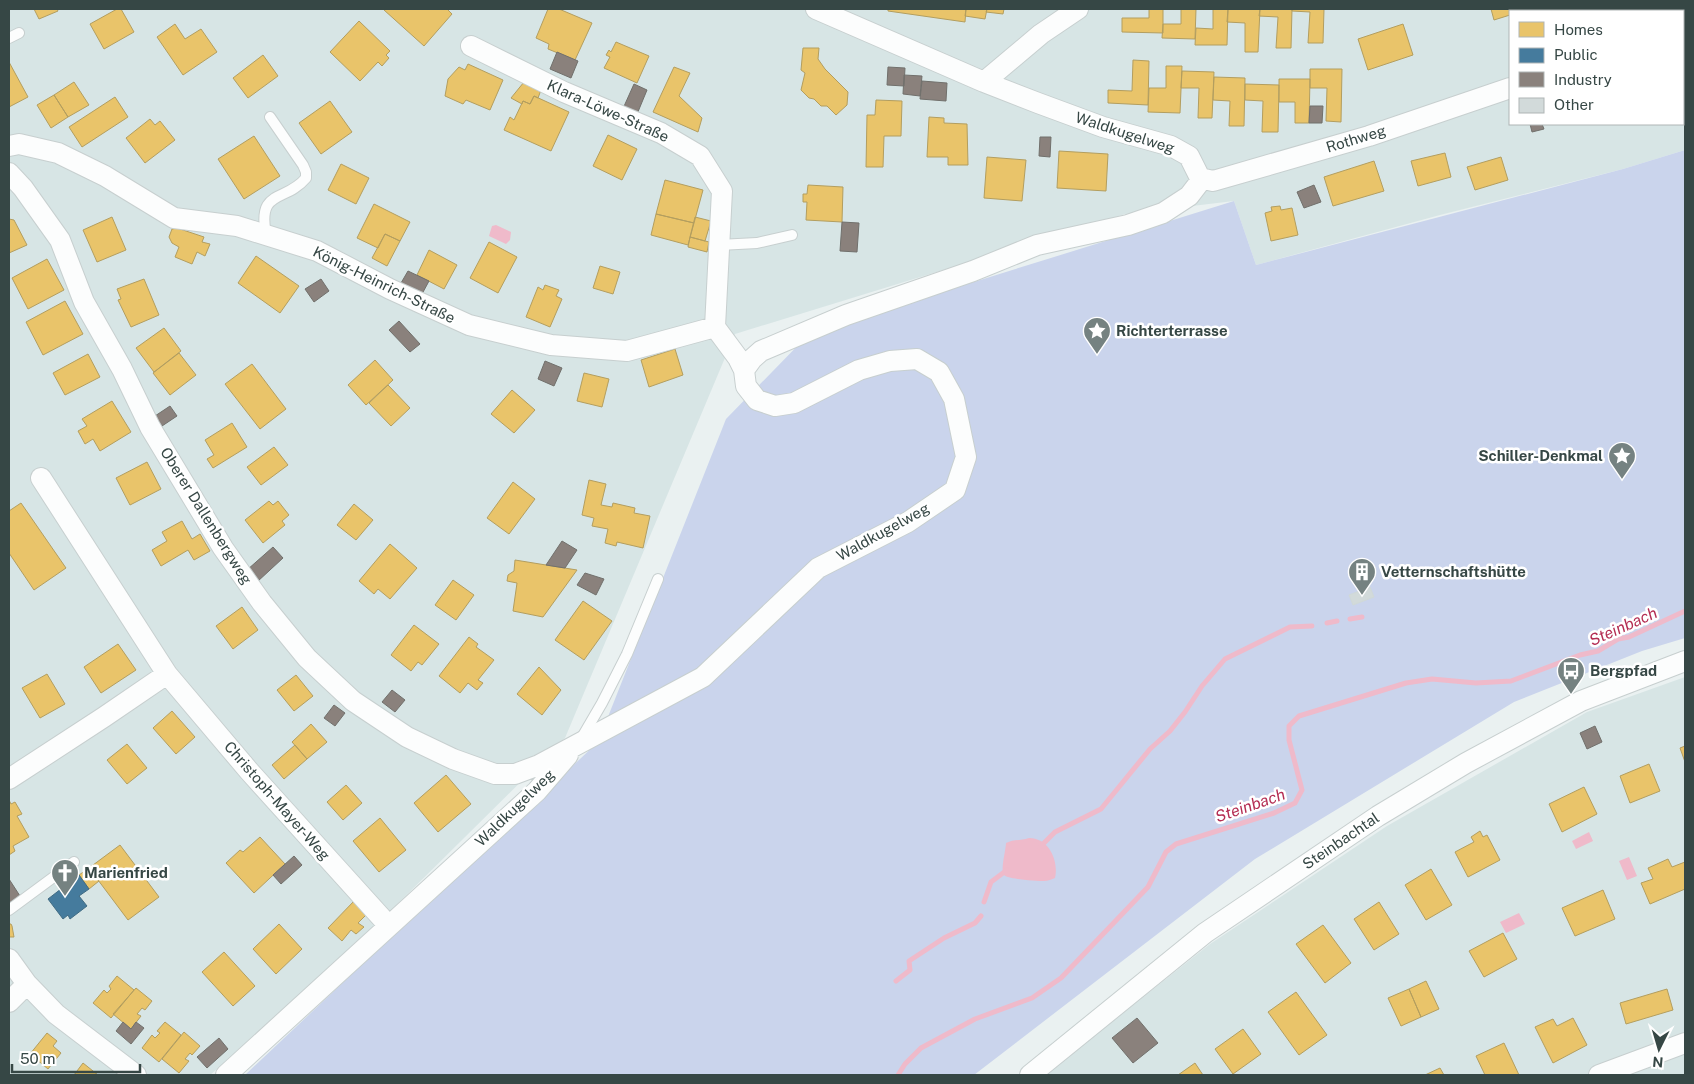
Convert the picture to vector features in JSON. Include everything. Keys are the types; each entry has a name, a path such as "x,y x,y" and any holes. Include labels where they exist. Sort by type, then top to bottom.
{"street":[{"name":"Waldkugelweg","path":"816,9 984,82 1104,127 1171,146 1189,156 1200,178"},
{"path":"984,82 1041,34 1078,9"},
{"name":"Klara-Löwe-Straße","path":"471,46 564,92 661,133 700,156 722,191 714,327"},
{"name":"Rothweg","path":"1200,178 1213,181 1369,136 1509,88"},
{"name":"König-Heinrich-Straße","path":"9,146 19,144 58,153 105,176 174,218 237,226 317,251 390,289 469,325 551,345 627,351 714,327"},
{"name":"Oberer Dallenbergweg","path":"9,173 23,188 60,240 84,302 122,370 150,427 223,548 262,603 307,658 353,701 407,737 453,759 494,774 515,774 539,766 578,744"},
{"path":"714,327 738,358 744,370 761,351 846,315 1037,246 1128,225 1164,213 1189,196 1199,183 1200,178"},
{"name":"Waldkugelweg","path":"226,1075 537,791 578,744 703,677 818,568 908,522 955,490 966,457 954,399 938,372 918,359 890,361 859,370 794,403 775,406 757,400 746,386 744,370"},
{"name":"Christoph-Mayer-Weg","path":"41,478 167,674 249,771 389,926"},
{"name":"Steinbachtal","path":"1030,1075 1205,933 1378,816 1466,763 1581,701 1685,662"},
{"path":"9,779 167,674"},
{"path":"9,960 27,984 56,1014 136,1075"},
{"path":"9,1002 27,984"},
{"path":"1599,1075 1685,1043"}],"lane":[{"path":"9,38 19,33"},
{"path":"266,235 263,220 266,209 273,199 302,183 306,178 306,172 270,117"},
{"path":"719,245 757,243 792,235"},
{"path":"578,744 627,654 658,579"},
{"path":"9,910 74,862"}],"shaded area":[{"path":"9,9 1685,9 1685,150 1623,169 1440,215 1256,265 1234,201 1125,214 735,334 565,738 366,935 210,1075 9,1075"},
{"path":"1685,150 1685,638 1642,651 1514,702 1255,859 974,1075 245,1075 598,742 726,419 810,333 1234,201 1256,265 1623,169"},
{"path":"496,225 511,232 510,240 506,244 489,236 492,226"},
{"path":"1685,677 1685,1075 1045,1075 1210,944 1387,826 1587,712"},
{"path":"1589,832 1593,841 1576,849 1572,841"},
{"path":"1029,838 1042,842 1051,852 1056,871 1055,878 1035,881 1016,879 1004,875 1003,865 1006,843"},
{"path":"1629,857 1637,876 1627,880 1619,861"},
{"path":"1519,913 1525,924 1506,933 1500,922"}],"building: Homes":[{"path":"34,9 57,9 58,11 39,19"},
{"path":"117,9 121,9 134,32 104,49 90,24"},
{"path":"385,9 447,9 452,14 424,46"},
{"path":"548,9 559,9 592,23 575,60 548,49 549,44 536,38"},
{"path":"888,9 966,9 965,22 888,11"},
{"path":"966,9 987,9 985,19 965,16"},
{"path":"987,9 1004,9 1003,14 986,12"},
{"path":"1149,9 1163,9 1163,33 1122,32 1122,18 1149,18"},
{"path":"1181,9 1196,9 1195,39 1162,38 1163,24 1181,24"},
{"path":"1213,9 1228,9 1227,45 1195,45 1196,28 1213,29"},
{"path":"1228,9 1260,9 1258,52 1245,52 1245,23 1227,22"},
{"path":"1260,9 1292,9 1291,48 1276,48 1278,17 1259,16"},
{"path":"1292,9 1324,9 1323,43 1308,43 1310,12 1292,11"},
{"path":"1491,9 1523,9 1509,10 1509,15 1494,20"},
{"path":"1565,9 1590,9 1586,10"},
{"path":"359,21 390,51 386,55 389,58 382,66 378,62 360,81 330,52"},
{"path":"175,24 185,39 201,29 217,52 183,75 157,37"},
{"path":"1403,24 1413,55 1368,70 1358,39"},
{"path":"616,42 649,56 637,83 604,68 610,57 606,55 609,50 611,52"},
{"path":"803,48 819,48 818,59 825,69 848,92 847,105 836,115 827,106 821,106 801,90 805,73 801,70"},
{"path":"263,55 278,76 248,98 233,78"},
{"path":"1133,60 1149,61 1148,105 1108,103 1108,90 1132,91"},
{"path":"9,62 28,97 9,107"},
{"path":"468,64 503,80 490,110 466,100 463,104 445,96 448,79 459,67 465,70"},
{"path":"1166,66 1182,66 1180,113 1148,112 1149,88 1166,88"},
{"path":"674,67 690,73 679,96 702,118 698,132 653,112"},
{"path":"1310,69 1342,69 1341,122 1326,121 1327,88 1310,88"},
{"path":"1182,71 1214,72 1212,118 1198,118 1199,88 1181,88"},
{"path":"1214,77 1245,78 1244,126 1229,126 1230,101 1213,100"},
{"path":"1279,79 1310,79 1309,123 1295,123 1295,102 1279,102"},
{"path":"74,82 89,105 68,117 54,95"},
{"path":"524,82 541,90 538,98 534,96 530,104 523,101 522,104 511,98"},
{"path":"1245,84 1279,85 1278,132 1262,132 1263,101 1245,100"},
{"path":"54,95 68,117 51,128 37,105"},
{"path":"534,96 569,112 551,151 504,130 510,117 514,120 523,101 530,104"},
{"path":"115,97 128,117 82,147 69,127"},
{"path":"876,100 902,101 901,136 884,136 883,167 866,167 867,115 875,115"},
{"path":"330,101 352,132 321,154 299,123"},
{"path":"929,117 944,118 944,123 967,124 968,165 948,165 948,157 927,157"},
{"path":"150,119 155,125 160,121 175,140 145,163 126,138"},
{"path":"608,135 637,149 622,180 593,166"},
{"path":"254,136 280,176 244,199 218,159"},
{"path":"1059,151 1108,154 1106,191 1057,188"},
{"path":"1445,153 1451,177 1418,186 1411,161"},
{"path":"987,157 1026,160 1022,201 984,198"},
{"path":"1501,157 1508,180 1475,190 1467,167"},
{"path":"1374,161 1384,191 1333,206 1324,177"},
{"path":"341,164 369,178 356,204 328,190"},
{"path":"665,180 703,190 694,223 656,214"},
{"path":"808,185 843,187 842,222 806,220 807,202 803,202 803,194 807,194"},
{"path":"374,204 410,222 400,241 385,234 378,248 357,238"},
{"path":"1280,206 1281,210 1292,208 1298,235 1271,241 1265,213 1272,211 1271,207"},
{"path":"656,214 694,223 688,245 651,235"},
{"path":"112,217 126,250 97,262 83,230"},
{"path":"695,217 711,221 705,241 690,237"},
{"path":"9,219 14,220 27,245 9,253"},
{"path":"177,228 204,237 202,242 210,244 205,256 197,252 192,264 175,257 179,247 172,243 169,237 172,229"},
{"path":"385,234 400,241 387,266 372,258"},
{"path":"690,237 709,242 707,252 688,247"},
{"path":"489,242 517,257 498,293 470,278"},
{"path":"429,250 457,265 444,289 417,275"},
{"path":"256,256 299,286 280,313 238,283"},
{"path":"47,259 64,290 28,309 12,278"},
{"path":"600,266 620,272 613,294 593,288"},
{"path":"144,279 159,315 131,327 118,300 121,299 117,289"},
{"path":"545,285 559,290 556,296 562,299 550,327 526,317 538,287 543,290"},
{"path":"65,301 83,334 43,355 26,322"},
{"path":"164,328 181,351 154,372 136,348"},
{"path":"675,349 683,375 649,387 641,360"},
{"path":"179,353 196,375 170,395 153,373"},
{"path":"88,354 100,377 65,395 53,373"},
{"path":"375,360 393,380 366,405 348,385"},
{"path":"252,364 286,409 260,429 225,384"},
{"path":"584,373 609,379 602,407 577,401"},
{"path":"388,385 410,408 391,426 369,403"},
{"path":"512,390 535,410 514,433 491,414"},
{"path":"112,401 131,432 100,451 93,439 85,444 78,431 87,426 82,419"},
{"path":"232,423 247,447 213,468 207,459 214,455 205,440"},
{"path":"274,447 288,465 261,485 247,467"},
{"path":"147,462 161,489 130,505 116,478"},
{"path":"589,480 606,484 601,505 612,507 613,503 635,508 634,513 650,516 643,548 617,542 616,546 605,543 608,529 592,526 594,518 582,515"},
{"path":"513,482 535,499 509,534 487,518"},
{"path":"269,501 273,505 278,501 289,515 282,521 285,525 263,543 245,520"},
{"path":"21,503 66,568 34,590 9,553 9,511"},
{"path":"354,504 373,520 356,540 337,525"},
{"path":"182,521 192,539 200,534 210,551 194,560 188,550 161,566 152,550 167,541 162,532"},
{"path":"390,544 417,568 390,599 378,589 374,594 359,581"},
{"path":"515,560 577,570 543,617 513,611 517,583 507,581 508,575 514,571"},
{"path":"453,580 474,595 456,620 435,605"},
{"path":"583,601 612,621 584,660 555,640"},
{"path":"242,607 258,630 233,649 216,626"},
{"path":"414,625 439,644 422,665 418,662 411,671 391,655"},
{"path":"469,637 478,644 476,647 494,660 478,680 483,683 477,690 468,683 460,693 439,676"},
{"path":"118,644 136,670 101,693 84,667"},
{"path":"539,667 561,690 542,715 517,694"},
{"path":"47,674 65,704 40,718 22,688"},
{"path":"296,675 313,696 294,711 277,690"},
{"path":"172,711 195,737 176,754 153,728"},
{"path":"311,724 327,742 307,759 292,742"},
{"path":"127,744 147,768 127,784 107,760"},
{"path":"295,745 307,759 284,779 272,765"},
{"path":"1685,746 1685,762 1680,748"},
{"path":"1649,764 1660,791 1630,803 1620,776"},
{"path":"446,775 471,804 438,832 414,803"},
{"path":"346,785 362,803 343,820 327,802"},
{"path":"1584,787 1597,814 1562,832 1549,804"},
{"path":"9,800 11,804 15,802 22,814 17,816 29,837 13,846 15,851 9,855"},
{"path":"380,818 406,850 379,872 353,841"},
{"path":"1480,831 1483,837 1487,835 1500,860 1468,877 1455,852 1474,842 1471,837"},
{"path":"260,837 285,864 254,893 226,863 240,850 243,852"},
{"path":"120,845 159,897 128,920 89,868"},
{"path":"1668,859 1672,867 1685,862 1685,889 1650,904 1641,883 1653,879 1648,868"},
{"path":"89,868 99,881 89,889 79,875"},
{"path":"1431,869 1452,905 1426,920 1405,885"},
{"path":"1603,890 1615,919 1575,936 1562,908"},
{"path":"355,900 367,914 358,923 364,927 356,934 351,930 342,941 328,928"},
{"path":"1379,902 1399,934 1374,950 1354,919"},
{"path":"9,924 12,926 14,937 9,937"},
{"path":"279,924 302,949 276,974 253,949"},
{"path":"1323,925 1351,963 1325,983 1296,944"},
{"path":"1503,933 1517,959 1484,977 1469,951"},
{"path":"224,952 255,986 233,1006 202,972"},
{"path":"117,976 134,990 111,1018 93,1003 104,990 107,993 111,989 109,986"},
{"path":"1426,981 1439,1009 1421,1017 1409,989"},
{"path":"136,988 152,1001 145,1010 142,1008 137,1014 141,1016 131,1029 113,1014"},
{"path":"1409,989 1421,1017 1401,1026 1388,998"},
{"path":"1667,989 1673,1010 1626,1024 1620,1003"},
{"path":"1296,992 1327,1035 1299,1055 1268,1012"},
{"path":"1573,1018 1587,1045 1553,1063 1535,1027 1553,1019 1557,1026"},
{"path":"165,1022 181,1035 159,1062 142,1048 152,1035 155,1038 160,1033 157,1031"},
{"path":"1243,1029 1261,1054 1233,1074 1215,1049"},
{"path":"184,1032 200,1046 192,1055 190,1053 185,1059 189,1061 179,1073 162,1059"},
{"path":"47,1033 57,1041 53,1046 61,1053 48,1069 30,1054"},
{"path":"1504,1043 1519,1075 1485,1075 1476,1056"},
{"path":"83,1063 98,1075 74,1075"},
{"path":"1195,1063 1203,1075 1178,1075"},
{"path":"1440,1068 1444,1075 1425,1075"}],"building: Public":[{"name":"Marienfried","path":"79,875 89,889 79,896 87,906 70,919 68,915 63,919 48,899"}],"building: Industry":[{"path":"557,52 578,61 571,78 550,69"},
{"path":"888,67 905,68 904,86 887,85"},
{"path":"904,75 922,76 920,96 903,94"},
{"path":"922,81 947,83 946,101 920,99"},
{"path":"634,84 647,90 635,119 621,113"},
{"path":"1310,106 1323,106 1322,123 1309,123"},
{"path":"1530,125 1542,125 1544,129 1532,132"},
{"path":"1040,137 1051,137 1050,157 1039,156"},
{"path":"1314,185 1321,202 1304,208 1297,192"},
{"path":"842,222 859,223 857,252 840,251"},
{"path":"408,271 429,281 422,294 401,283"},
{"path":"321,279 329,291 314,302 305,289"},
{"path":"399,321 420,344 410,352 389,330"},
{"path":"545,361 562,368 554,386 538,379"},
{"path":"170,406 177,416 162,426 155,416"},
{"path":"562,541 577,550 565,568 546,565"},
{"path":"273,547 283,558 257,582 247,570"},
{"path":"585,573 604,579 596,595 577,585"},
{"path":"392,690 405,700 395,712 382,702"},
{"path":"334,705 345,713 335,726 324,718"},
{"path":"1595,726 1602,742 1587,749 1580,733"},
{"path":"294,856 302,865 281,884 273,875"},
{"path":"9,879 20,896 9,903"},
{"path":"1137,1018 1158,1043 1133,1063 1112,1038"},
{"path":"123,1022 131,1029 136,1022 144,1028 131,1044 116,1031"},
{"path":"219,1038 228,1049 207,1068 197,1057"}],"building: Other":[{"name":"Vetternschaftshütte","path":"1370,587 1374,597 1353,605 1349,595"}],"waterway":[{"name":"Steinbach","path":"898,1075 905,1064 921,1048 975,1019 1032,998 1061,978 1148,887 1166,852 1176,844 1274,813 1295,803 1302,790 1289,740 1289,726 1299,716 1406,683 1432,679 1476,683 1511,681 1580,655 1598,651 1618,639 1629,637 1685,611"},
{"path":"1350,619 1362,617"},
{"path":"1327,623 1337,621"},
{"path":"1040,847 1055,832 1101,809 1150,749 1170,731 1202,686 1225,659 1290,627 1312,626"},
{"path":"984,902 991,882 1007,870"},
{"path":"896,981 910,970 909,961 944,938 975,923 981,916"}],"place":[{"name":"Richterterrasse","path":"1097,355"},
{"name":"Schiller-Denkmal","path":"1622,480"},
{"name":"Vetternschaftshütte","path":"1362,596"},
{"name":"Bergpfad","path":"1571,695"},
{"name":"Marienfried","path":"65,897"}]}
